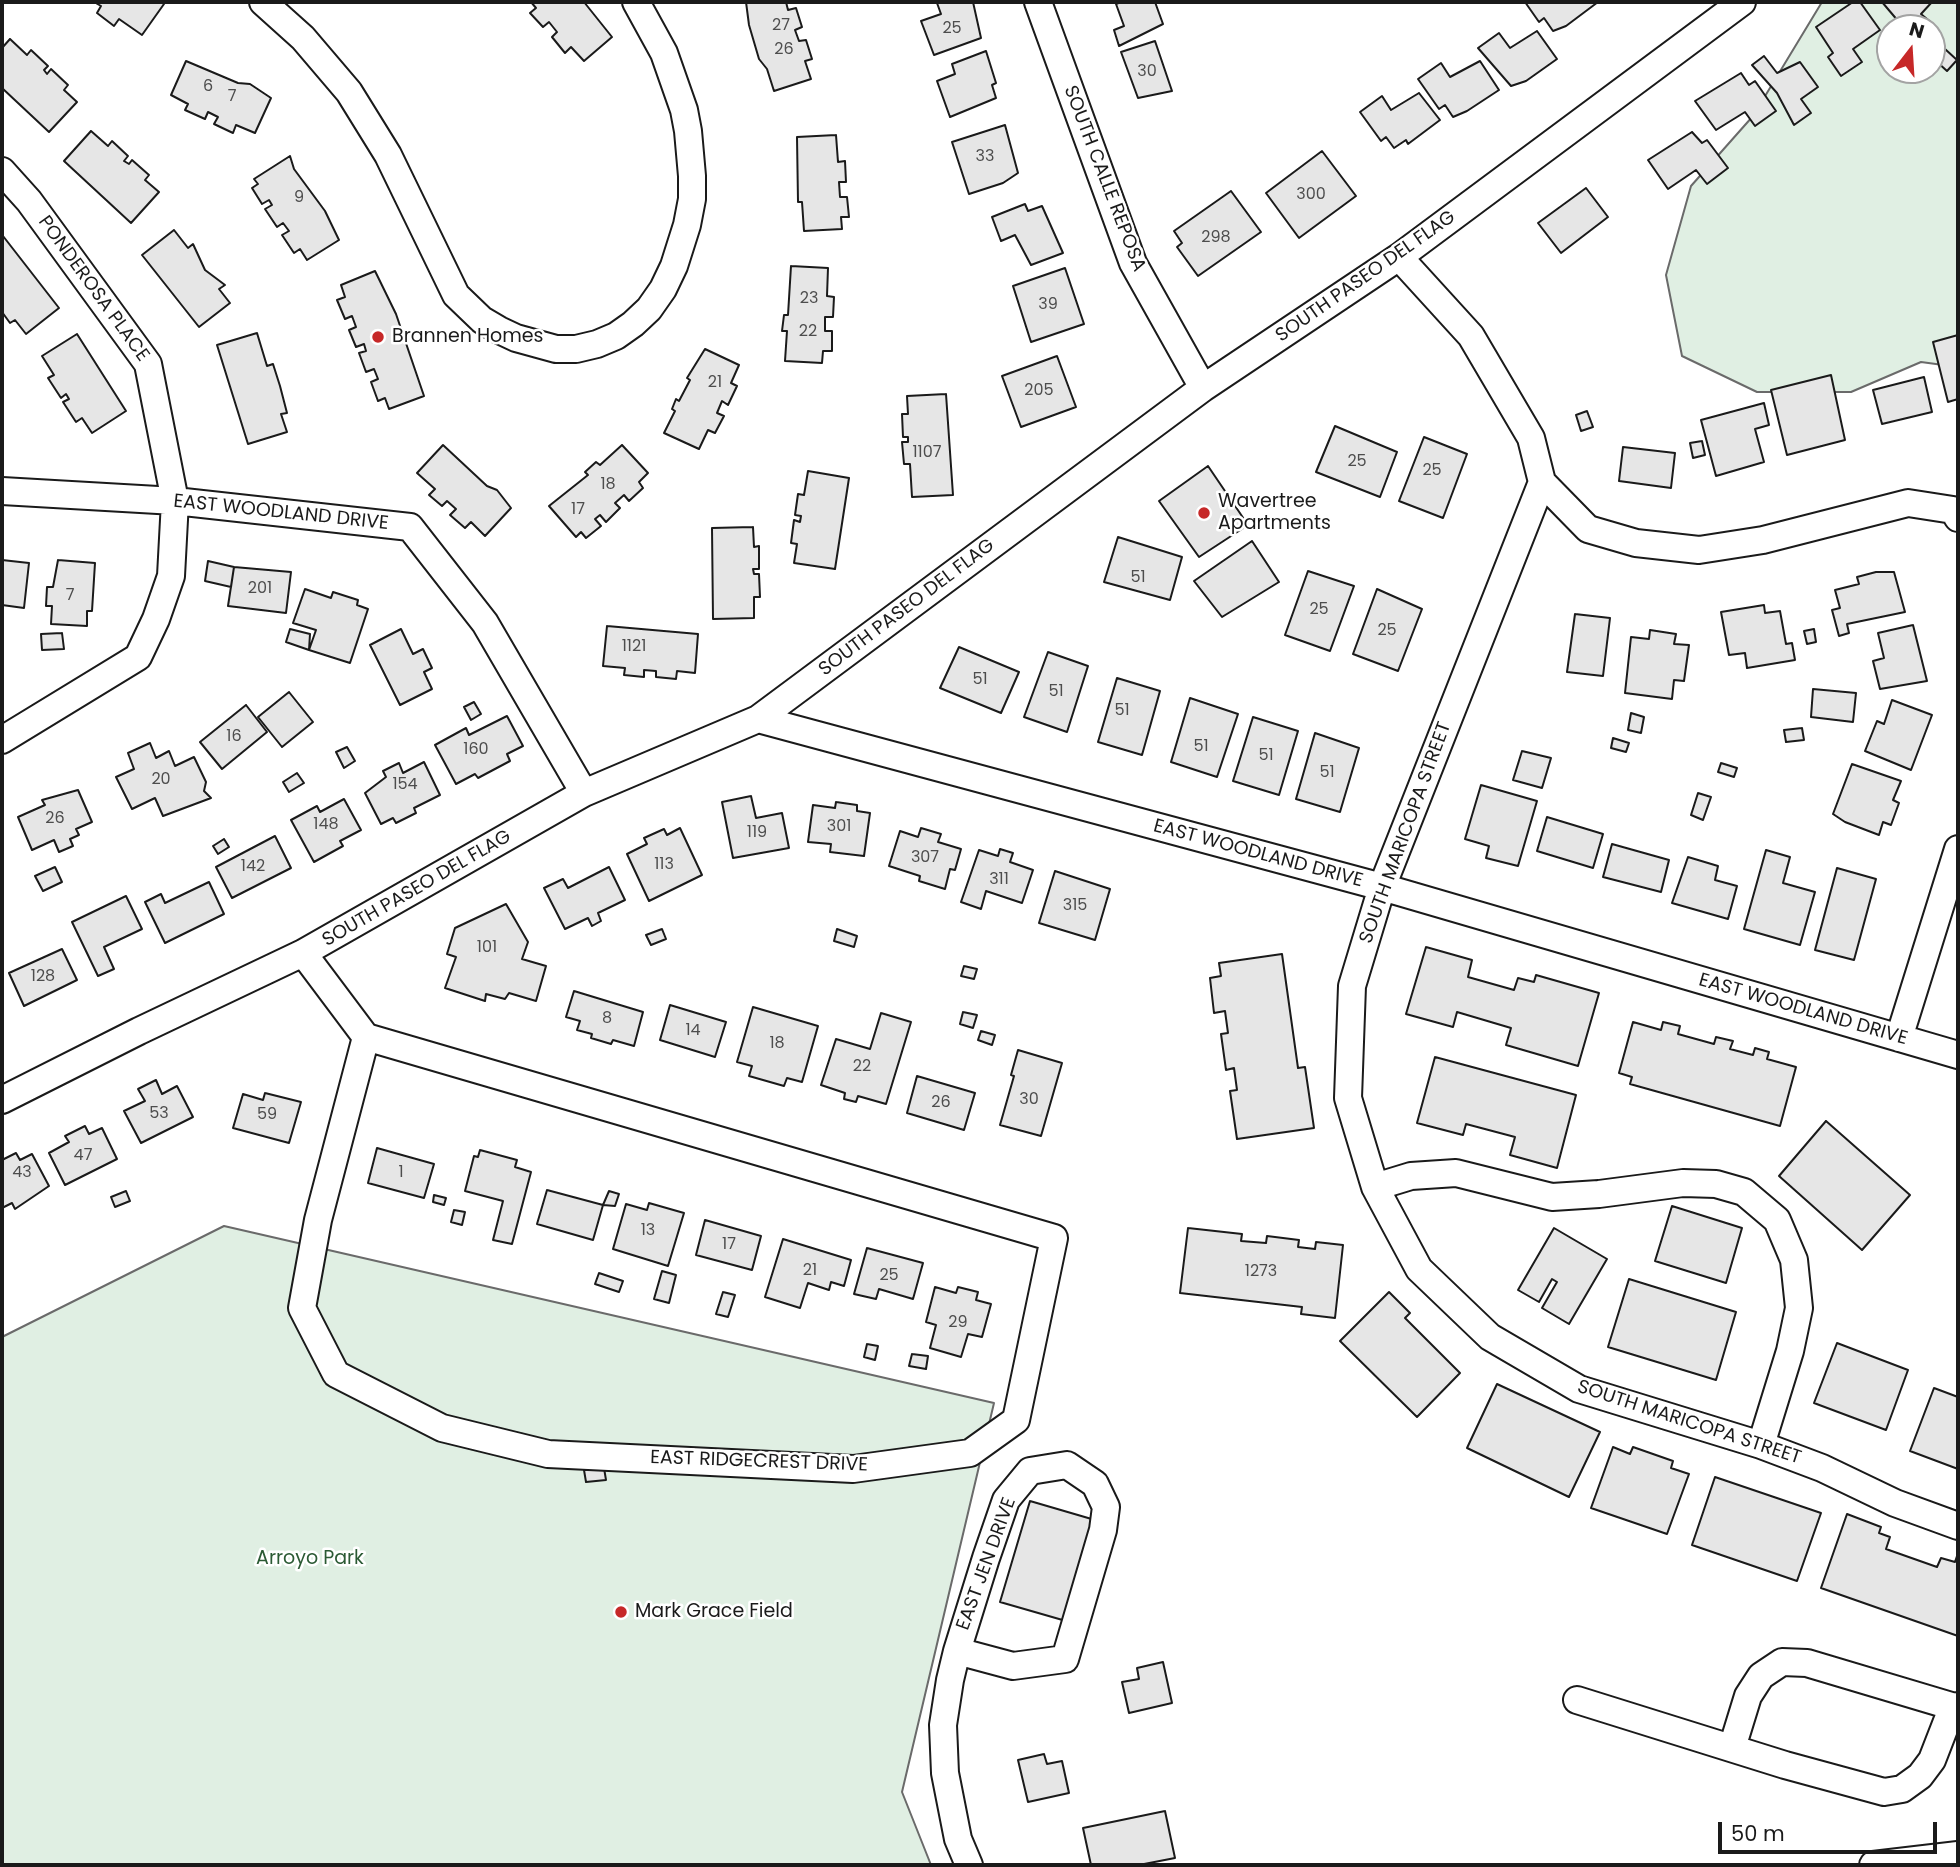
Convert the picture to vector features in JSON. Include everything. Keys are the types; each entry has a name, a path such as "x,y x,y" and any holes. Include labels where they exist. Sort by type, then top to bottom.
{"street":[{"path":"263,2 303,38 355,101 388,155 456,295 482,320 499,330 516,338 556,349 576,349 616,336 649,309 674,266 687,225 692,199 692,176 690,141 684,110 664,54 636,2"},
{"name":"SOUTH CALLE REPOSA","path":"1038,2 1133,263 1203,388"},
{"name":"SOUTH PASEO DEL FLAG","path":"2,1100 303,953 584,793 758,719 1203,388 1399,257 1742,2"},
{"name":"PONDEROSA PLACE","path":"2,172 29,201 148,363 175,501 171,576 156,619 138,657 2,740"},
{"path":"1399,257 1471,336 1531,438 1542,482 1588,528 1636,543 1699,550 1763,540 1908,503 1953,510 1958,518"},
{"name":"SOUTH MARICOPA STREET","path":"1542,482 1382,887 1352,986 1348,1098 1375,1186 1419,1269 1490,1337 1579,1389 1761,1445 1822,1468 1895,1503 1958,1527"},
{"name":"EAST WOODLAND DRIVE","path":"2,491 175,501 410,527 485,623 584,793"},
{"name":"EAST WOODLAND DRIVE","path":"758,719 1382,887 1958,1055"},
{"path":"1899,1038 1958,849"},
{"path":"303,953 366,1037"},
{"name":"EAST RIDGECREST DRIVE","path":"366,1037 1054,1238 1016,1420 970,1452 853,1469 548,1454 442,1428 336,1374 302,1308 318,1220 366,1037"},
{"path":"1375,1186 1411,1176 1456,1173 1552,1197 1683,1183 1716,1184 1744,1192 1777,1220 1794,1260 1799,1308 1790,1351 1761,1445"},
{"name":"EAST JEN DRIVE","path":"957,1651 1013,1666 1065,1659 1103,1530 1106,1507 1095,1485 1067,1465 1030,1471 1006,1500 957,1651 943,1725 945,1773 958,1839 970,1865"},
{"path":"1577,1700 1731,1748 1884,1792 1902,1788 1920,1776 1932,1760 1955,1707 1807,1663 1782,1662 1761,1675 1748,1696 1731,1748"},
{"path":"1873,1865 1958,1855"}],"green space":[{"path":"1822,2 1958,2 1958,367 1921,362 1851,392 1757,392 1682,356 1666,275 1691,186 1753,116"},
{"name":"Arroyo Park","path":"224,1226 994,1403 902,1792 931,1865 2,1865 2,1337"}],"building":[{"path":"94,2 164,4 142,35 119,19 114,26 97,13 101,6"},
{"path":"531,2 584,2 612,37 584,61 571,47 565,53 552,37 557,32 549,22 543,27 530,13 536,8"},
{"path":"746,2 786,2 788,10 796,8 802,27 795,30 799,41 806,40 812,59 805,61 811,79 774,91 767,69 759,59 749,25"},
{"path":"973,2 981,38 934,55 921,21 941,14 937,3"},
{"path":"1155,2 1163,24 1119,46 1114,30 1124,26 1116,4"},
{"path":"1525,2 1598,2 1566,26 1553,31 1544,18 1539,22"},
{"path":"1853,2 1860,2 1876,24 1876,33 1853,49 1862,62 1841,76 1828,57 1833,53 1816,27"},
{"path":"1882,2 1932,2 1921,14 1892,14"},
{"path":"1537,31 1557,59 1526,81 1511,86 1478,48 1499,33 1510,48"},
{"path":"10,39 27,55 31,50 48,66 44,70 47,74 51,69 68,85 64,90 77,102 49,132 2,88 2,48"},
{"path":"1155,41 1172,91 1138,98 1121,52"},
{"path":"1946,50 1957,60 1946,70"},
{"path":"986,51 996,83 992,85 996,98 950,117 937,81 955,74 952,64"},
{"path":"1764,56 1777,73 1800,62 1818,87 1801,99 1811,113 1794,125 1777,93 1752,65"},
{"path":"186,61 238,83 250,84 271,98 255,133 236,125 233,133 214,124 218,117 208,112 205,119 185,110 188,104 171,95"},
{"path":"1480,61 1499,90 1453,117 1445,105 1439,109 1418,79 1441,63 1450,77"},
{"path":"1741,73 1749,85 1755,81 1776,111 1755,126 1745,112 1716,130 1695,101"},
{"path":"1419,93 1440,120 1408,144 1406,140 1394,148 1386,137 1381,141 1360,112 1382,96 1391,110"},
{"path":"1005,125 1018,173 1003,183 969,194 952,142"},
{"path":"91,131 108,146 112,141 128,156 124,161 129,164 132,160 149,175 145,180 159,192 131,223 64,161"},
{"path":"1692,132 1702,143 1707,140 1728,168 1707,184 1696,170 1668,189 1648,160"},
{"path":"836,135 838,162 845,161 846,182 839,182 840,197 847,197 849,217 841,217 842,229 804,231 802,202 798,202 797,137"},
{"path":"1322,151 1356,196 1299,238 1266,193"},
{"path":"290,156 294,169 325,211 339,240 307,260 300,249 294,253 282,235 289,231 283,223 277,227 265,209 272,205 269,200 262,204 252,188 258,184 254,179"},
{"path":"1586,188 1608,217 1561,253 1538,223"},
{"path":"1231,191 1261,232 1198,276 1177,247 1182,243 1174,231"},
{"path":"1025,204 1028,211 1042,206 1063,253 1031,265 1015,235 1001,241 992,217"},
{"path":"174,230 188,248 193,244 205,270 225,285 219,289 230,303 199,327 142,255"},
{"path":"3,236 59,308 26,334 15,320 10,323 2,312"},
{"path":"791,266 828,268 827,296 834,297 833,317 825,317 825,331 832,331 832,351 823,351 822,363 785,361 787,331 782,331 784,315 788,315"},
{"path":"1065,268 1084,324 1031,342 1013,286"},
{"name":"Brannen Homes","path":"375,271 396,314 424,396 389,409 385,398 378,401 371,382 378,379 374,369 366,372 359,353 366,351 364,344 356,347 349,330 356,327 352,316 345,319 337,300 345,297 341,285"},
{"path":"257,333 267,366 273,364 280,386 287,413 281,414 287,432 248,444 217,345"},
{"path":"77,334 126,411 92,433 82,418 76,422 63,402 69,399 66,394 61,398 48,378 54,375 42,356"},
{"path":"1958,335 1958,399 1948,402 1933,342"},
{"path":"705,349 739,365 731,383 737,386 728,405 722,401 717,413 724,416 715,433 708,430 699,449 664,433 675,411 672,409 676,399 679,401 690,380 687,378"},
{"path":"1057,356 1076,407 1021,427 1002,376"},
{"path":"1831,375 1845,440 1787,455 1771,390"},
{"path":"1924,377 1932,412 1882,424 1873,390"},
{"path":"946,394 953,495 912,497 910,464 904,464 902,442 908,442 908,437 903,437 902,414 908,414 907,396"},
{"path":"1764,403 1769,425 1755,429 1764,462 1716,476 1701,420"},
{"path":"1587,411 1593,427 1581,431 1576,415"},
{"name":"Wavertree Apartments","path":"1335,426 1397,452 1380,497 1316,472"},
{"path":"1424,437 1467,454 1443,518 1399,501"},
{"path":"1702,441 1705,455 1693,458 1690,443"},
{"path":"443,445 487,486 497,490 511,508 485,536 471,522 465,528 450,515 456,509 447,501 442,506 429,495 435,489 417,473"},
{"path":"622,445 648,473 639,482 643,488 629,501 624,495 615,503 620,508 606,522 600,515 595,519 601,526 586,538 581,532 576,537 549,506 588,475 585,472 596,462 600,465"},
{"path":"1623,447 1675,453 1671,488 1619,481"},
{"name":"Wavertree Apartments","path":"1208,466 1248,525 1199,557 1159,501"},
{"path":"808,471 849,478 835,569 794,563 797,544 791,543 794,520 800,522 801,516 795,515 798,494 804,495"},
{"path":"753,527 754,547 759,546 759,569 753,569 754,574 759,574 760,597 754,597 754,618 713,619 712,528"},
{"name":"Wavertree Apartments","path":"1118,537 1182,557 1170,600 1104,582"},
{"name":"Wavertree Apartments","path":"1252,541 1279,582 1222,617 1194,581"},
{"path":"2,560 29,563 24,608 2,605"},
{"path":"58,560 95,563 92,611 87,611 87,626 51,624 52,606 46,606 47,587 53,587"},
{"path":"208,561 234,567 231,587 205,581"},
{"path":"234,567 291,572 286,613 228,606"},
{"name":"Wavertree Apartments","path":"1308,571 1354,586 1330,651 1285,635"},
{"path":"1876,572 1894,572 1905,612 1847,624 1849,633 1839,636 1832,610 1840,608 1835,590 1859,584 1857,577"},
{"path":"305,589 331,598 333,592 358,600 357,605 368,609 350,663 309,650 316,630 293,623"},
{"path":"1377,589 1422,609 1398,671 1353,654"},
{"path":"1764,605 1765,613 1780,611 1786,644 1792,643 1795,660 1747,668 1745,653 1729,655 1721,612"},
{"path":"1575,614 1610,618 1603,676 1567,672"},
{"path":"1913,625 1927,681 1880,689 1873,661 1884,658 1878,633"},
{"path":"607,626 698,634 695,673 677,671 676,679 656,677 656,671 644,670 644,677 624,675 625,668 603,666"},
{"path":"290,629 310,634 309,650 286,642"},
{"path":"401,629 413,654 423,649 432,668 424,672 432,689 400,705 370,645"},
{"path":"1814,629 1816,642 1807,644 1804,631"},
{"path":"1650,630 1676,634 1674,644 1689,645 1684,681 1674,680 1672,699 1625,693 1631,637 1649,639"},
{"path":"62,633 64,649 42,650 41,634"},
{"path":"959,647 1019,672 1001,713 940,688"},
{"path":"1048,652 1088,666 1067,732 1024,717"},
{"path":"1117,678 1160,691 1142,755 1098,742"},
{"path":"1813,689 1856,693 1853,722 1811,717"},
{"path":"289,692 313,722 282,747 258,717"},
{"path":"1190,698 1238,714 1217,777 1171,762"},
{"path":"1892,700 1932,715 1911,770 1865,751 1877,721 1884,724"},
{"path":"474,702 481,714 471,720 464,707"},
{"path":"246,705 267,732 222,769 200,742"},
{"path":"1631,713 1644,717 1641,733 1628,730"},
{"path":"507,716 523,746 507,754 510,761 478,778 475,774 456,784 435,745 466,728 469,735"},
{"path":"1253,717 1298,731 1279,795 1233,781"},
{"path":"1802,728 1804,740 1786,742 1784,730"},
{"path":"1315,733 1359,748 1340,812 1296,799"},
{"path":"1613,738 1629,743 1626,752 1611,748"},
{"path":"150,743 156,758 169,751 175,766 194,757 206,782 204,791 211,798 163,816 155,798 132,809 116,777 134,769 128,753"},
{"path":"347,747 355,761 344,768 336,752"},
{"path":"1522,751 1551,758 1542,788 1513,780"},
{"path":"424,762 440,795 414,808 416,813 396,823 393,818 381,824 365,793 386,777 383,771 399,763 403,773"},
{"path":"1721,763 1737,768 1734,777 1718,772"},
{"path":"1852,764 1901,781 1893,800 1899,803 1891,825 1883,822 1879,835 1845,822 1833,814"},
{"path":"297,773 304,783 289,792 283,782"},
{"path":"1481,785 1537,801 1518,866 1486,858 1489,846 1465,839"},
{"path":"78,790 92,822 76,829 79,835 70,839 73,846 59,852 54,840 32,850 18,817 45,805 42,800"},
{"path":"1698,793 1711,797 1703,820 1691,815"},
{"path":"751,796 756,818 782,813 789,848 733,858 722,802"},
{"path":"344,799 361,830 340,841 343,846 314,862 291,820 317,806 320,812"},
{"path":"836,802 857,805 857,811 870,813 864,856 830,852 831,844 808,842 813,805 835,808"},
{"path":"1547,817 1603,834 1593,868 1537,851"},
{"path":"680,828 702,875 649,901 627,854 647,844 644,838 664,829 667,835"},
{"path":"921,828 941,834 938,842 961,849 955,870 950,869 945,889 919,881 920,876 889,866 900,831 918,837"},
{"path":"275,836 291,868 232,898 216,867"},
{"path":"224,839 229,847 218,854 213,846"},
{"path":"1612,844 1669,860 1661,892 1603,877"},
{"path":"1000,849 1013,853 1010,862 1033,870 1022,903 986,891 981,909 961,902 979,850 998,856"},
{"path":"1766,850 1790,857 1783,883 1815,892 1800,945 1744,929"},
{"path":"1688,857 1718,866 1715,880 1737,886 1728,919 1672,903"},
{"path":"55,867 62,882 43,891 35,876"},
{"path":"609,867 625,900 598,913 601,921 592,926 588,918 565,929 544,888 563,879 568,888"},
{"path":"1837,868 1876,879 1854,960 1815,950"},
{"path":"1055,871 1110,889 1095,940 1039,923"},
{"path":"209,882 224,914 165,943 145,902 161,894 165,903"},
{"path":"126,896 142,929 104,947 114,969 98,976 72,922"},
{"path":"506,904 528,942 522,959 546,966 536,1001 509,993 505,999 486,994 485,1001 445,988 456,957 447,954 455,928"},
{"path":"662,929 666,939 651,945 646,935"},
{"path":"837,929 857,936 854,947 834,941"},
{"path":"1426,947 1472,960 1468,977 1514,990 1518,978 1534,982 1536,975 1599,993 1578,1066 1506,1045 1511,1028 1457,1012 1453,1027 1406,1014"},
{"path":"62,949 77,980 24,1006 9,973"},
{"path":"1282,954 1298,1068 1305,1067 1314,1128 1237,1139 1230,1091 1237,1090 1234,1068 1226,1070 1221,1034 1228,1033 1225,1011 1214,1013 1210,978 1221,976 1219,963"},
{"path":"964,966 977,969 974,979 961,976"},
{"path":"574,991 643,1012 634,1046 613,1040 611,1044 577,1030 580,1021 566,1017"},
{"path":"670,1005 726,1022 715,1057 660,1040"},
{"path":"753,1007 818,1026 802,1082 787,1078 784,1086 749,1076 752,1066 737,1062"},
{"path":"963,1012 977,1015 973,1028 960,1024"},
{"path":"881,1013 911,1022 886,1104 858,1096 856,1102 844,1099 845,1093 821,1085 836,1039 870,1049"},
{"path":"1633,1022 1661,1030 1663,1022 1680,1026 1678,1034 1714,1044 1716,1037 1733,1041 1730,1049 1753,1055 1755,1048 1769,1052 1767,1059 1796,1067 1780,1126 1630,1084 1632,1077 1619,1073"},
{"path":"981,1031 995,1035 992,1045 978,1040"},
{"path":"1018,1050 1062,1063 1041,1136 1000,1125 1014,1076 1011,1075"},
{"path":"1435,1057 1576,1095 1557,1168 1510,1155 1515,1137 1466,1124 1463,1135 1417,1123"},
{"path":"917,1076 975,1093 964,1130 907,1113"},
{"path":"156,1080 162,1094 177,1086 193,1117 141,1143 124,1111 145,1101 138,1089"},
{"path":"265,1093 301,1102 289,1143 233,1128 243,1094 263,1100"},
{"path":"1826,1121 1910,1195 1862,1250 1779,1176"},
{"path":"85,1126 89,1134 102,1128 117,1159 65,1185 49,1153 69,1142 65,1136"},
{"path":"377,1148 434,1164 424,1198 368,1183"},
{"path":"480,1150 517,1160 515,1167 531,1172 512,1244 493,1240 503,1201 465,1191 474,1156 478,1157"},
{"path":"16,1153 20,1160 32,1154 49,1186 15,1209 12,1203 2,1208 2,1160"},
{"path":"547,1190 603,1205 593,1240 537,1224"},
{"path":"126,1191 130,1201 115,1207 111,1197"},
{"path":"609,1191 619,1194 615,1206 603,1205"},
{"path":"434,1195 446,1198 444,1205 433,1202"},
{"path":"649,1203 684,1213 668,1266 613,1249 626,1204 647,1210"},
{"path":"1672,1206 1742,1228 1726,1283 1655,1261"},
{"path":"454,1210 465,1212 462,1225 451,1222"},
{"path":"705,1220 761,1236 752,1270 696,1255"},
{"path":"1188,1228 1242,1234 1241,1241 1266,1243 1267,1236 1299,1240 1298,1247 1315,1249 1316,1242 1343,1245 1335,1318 1301,1314 1302,1307 1180,1293"},
{"path":"1554,1228 1607,1259 1569,1324 1542,1308 1557,1282 1552,1279 1539,1302 1518,1290"},
{"path":"783,1239 851,1260 844,1286 831,1282 829,1290 808,1283 800,1308 765,1297"},
{"path":"867,1248 923,1263 913,1299 879,1289 876,1299 854,1294"},
{"path":"662,1271 676,1275 669,1303 654,1299"},
{"path":"599,1273 623,1281 619,1292 595,1284"},
{"path":"1629,1279 1736,1312 1716,1380 1608,1347"},
{"path":"935,1287 956,1293 958,1287 978,1292 976,1300 991,1304 982,1337 968,1334 961,1357 930,1348 936,1325 926,1322"},
{"path":"723,1292 735,1295 728,1317 716,1314"},
{"path":"1389,1292 1410,1313 1405,1318 1460,1373 1417,1417 1340,1341"},
{"path":"1837,1343 1908,1370 1886,1430 1814,1403"},
{"path":"867,1344 878,1346 875,1360 864,1357"},
{"path":"912,1354 928,1356 926,1369 909,1366"},
{"path":"1497,1384 1600,1432 1569,1497 1467,1448"},
{"path":"1934,1388 1958,1397 1958,1469 1910,1451"},
{"path":"1613,1447 1630,1454 1633,1447 1673,1461 1671,1468 1689,1474 1667,1534 1591,1508"},
{"path":"604,1468 606,1480 586,1482 584,1470"},
{"path":"1715,1477 1821,1513 1797,1581 1692,1545"},
{"path":"1030,1501 1095,1520 1066,1621 1000,1602"},
{"path":"1847,1514 1881,1527 1879,1533 1890,1537 1886,1549 1937,1567 1941,1558 1955,1562 1958,1553 1958,1636 1821,1588"},
{"path":"1163,1662 1172,1703 1129,1713 1122,1682 1139,1679 1137,1668"},
{"path":"1044,1754 1047,1764 1062,1761 1069,1793 1028,1802 1018,1760"},
{"path":"1165,1811 1175,1858 1139,1865 1091,1865 1083,1828"}],"place":[{"name":"Brannen Homes","path":"378,337"},
{"name":"Wavertree Apartments","path":"1204,513"},
{"name":"Mark Grace Field","path":"621,1612"}]}
